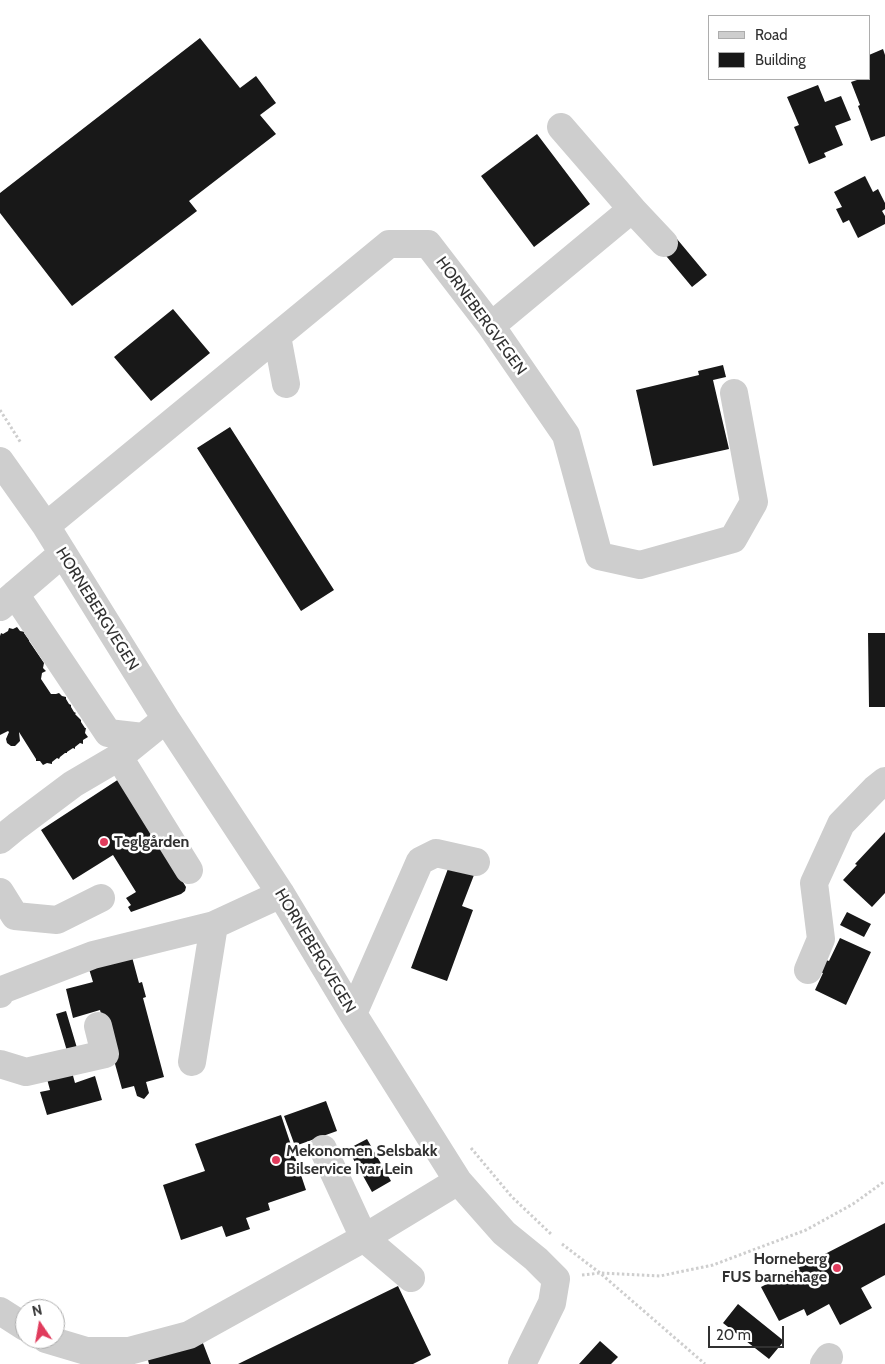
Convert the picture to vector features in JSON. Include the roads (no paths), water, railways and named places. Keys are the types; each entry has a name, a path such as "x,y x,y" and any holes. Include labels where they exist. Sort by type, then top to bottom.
{"street":[{"path":"561,127 664,243"},
{"path":"491,326 632,209"},
{"name":"HORNEBERGVEGEN","path":"46,526 389,244 428,244 491,326 566,435 599,556 640,565 732,539 754,502 734,393"},
{"path":"277,336 286,384"},
{"name":"HORNEBERGVEGEN","path":"0,461 46,526 166,719 281,894 353,1014 458,1180 504,1233 556,1278 552,1303 522,1364"},
{"path":"63,553 8,600 108,733 143,737"},
{"path":"0,840 74,784 119,757 166,719"},
{"path":"119,757 189,870"},
{"path":"808,970 821,939 814,883 841,824 885,781"},
{"path":"353,1014 420,861 436,853 476,862"},
{"path":"0,892 15,916 57,920 101,898"},
{"path":"0,994 2,990 93,955 214,925 281,894"},
{"path":"192,1062 214,925"},
{"path":"0,1064 26,1072 106,1054 98,1026"},
{"path":"323,1149 364,1238 411,1278"},
{"path":"65,1345 86,1352 129,1351 189,1335 364,1238 458,1180"},
{"path":"0,1311 15,1321"}],"place":[{"name":"Teglgården","path":"104,842"},
{"name":"Mekonomen Selsbakk Bilservice Ivar Lein","path":"276,1160"},
{"name":"Horneberg FUS barnehage","path":"837,1268"}]}
